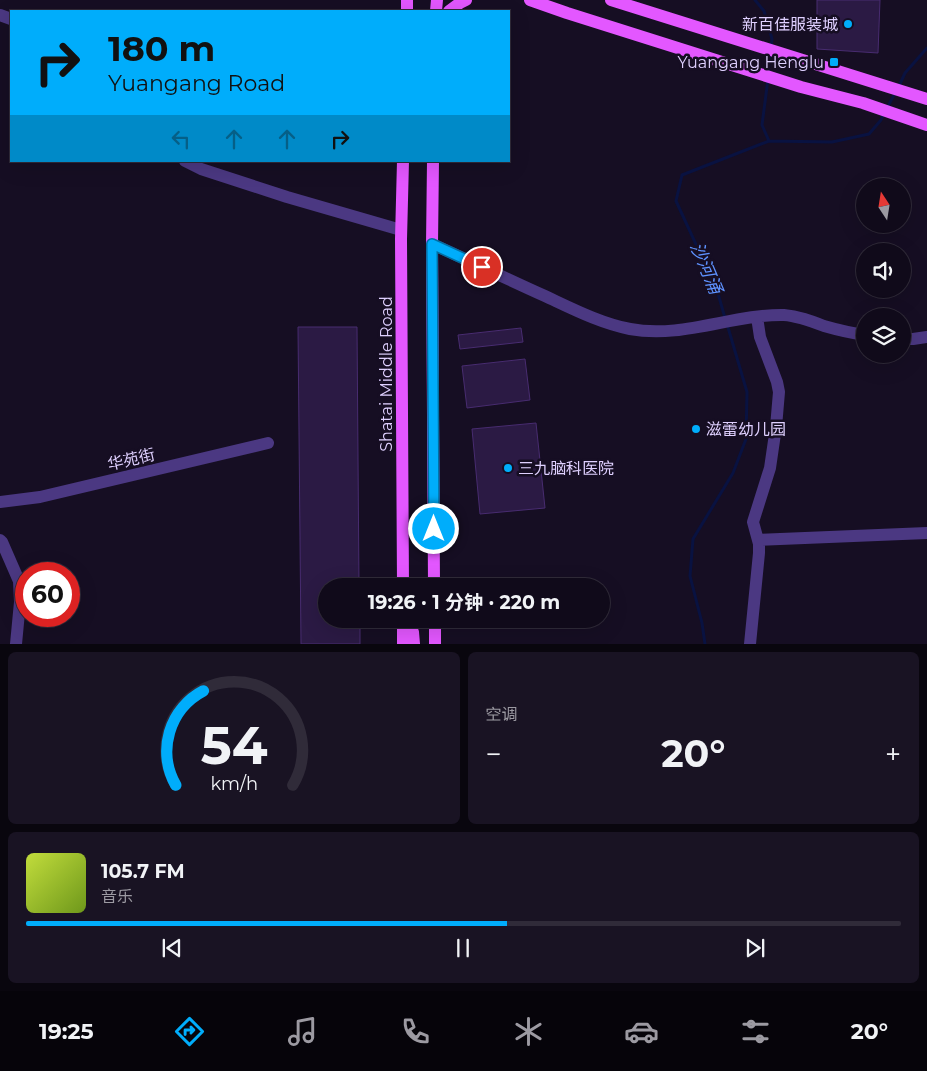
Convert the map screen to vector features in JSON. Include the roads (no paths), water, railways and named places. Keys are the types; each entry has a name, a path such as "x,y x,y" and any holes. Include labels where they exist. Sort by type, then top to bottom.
{"main road":[{"path":"450,10 466,0"},
{"path":"530,0 801,87 927,124"},
{"path":"564,0 563,3 567,13"},
{"path":"611,0 923,98"},
{"name":"Shatai Middle Road","path":"403,162 401,230 403,578"},
{"path":"433,162 434,578"},
{"path":"403,644 404,628"},
{"path":"411,628 413,632 414,644"},
{"path":"435,628 435,644"}],"street":[{"path":"187,162 201,169 287,197 401,230"},
{"path":"432,244 583,314 632,330 663,331 751,318 786,315 837,330 856,333"},
{"path":"750,644 759,553 753,522 770,468 779,392 760,337 751,318"},
{"path":"911,339 927,337"},
{"name":"华苑街","path":"0,502 40,497 268,443"},
{"path":"758,540 927,533"},
{"path":"0,540 18,581 20,602 16,644"}],"waterway":[{"path":"755,0 764,11 772,39 771,48"},
{"name":"沙河涌","path":"899,86 905,73 927,48"},
{"path":"768,72 770,54"},
{"path":"768,79 762,125 769,141"},
{"name":"沙河涌","path":"887,108 895,93"},
{"name":"沙河涌","path":"725,318 717,290 676,201 682,175 769,141 832,142 869,134 881,120 884,113"},
{"name":"沙河涌","path":"705,644 702,623 690,576 693,539 733,473 746,439 747,392 727,324"}],"place":[{"name":"新百佳服装城","path":"848,24"},
{"name":"Yuangang Henglu","path":"834,62"},
{"name":"滋蕾幼儿园","path":"696,429"},
{"name":"三九脑科医院","path":"508,468"}]}
